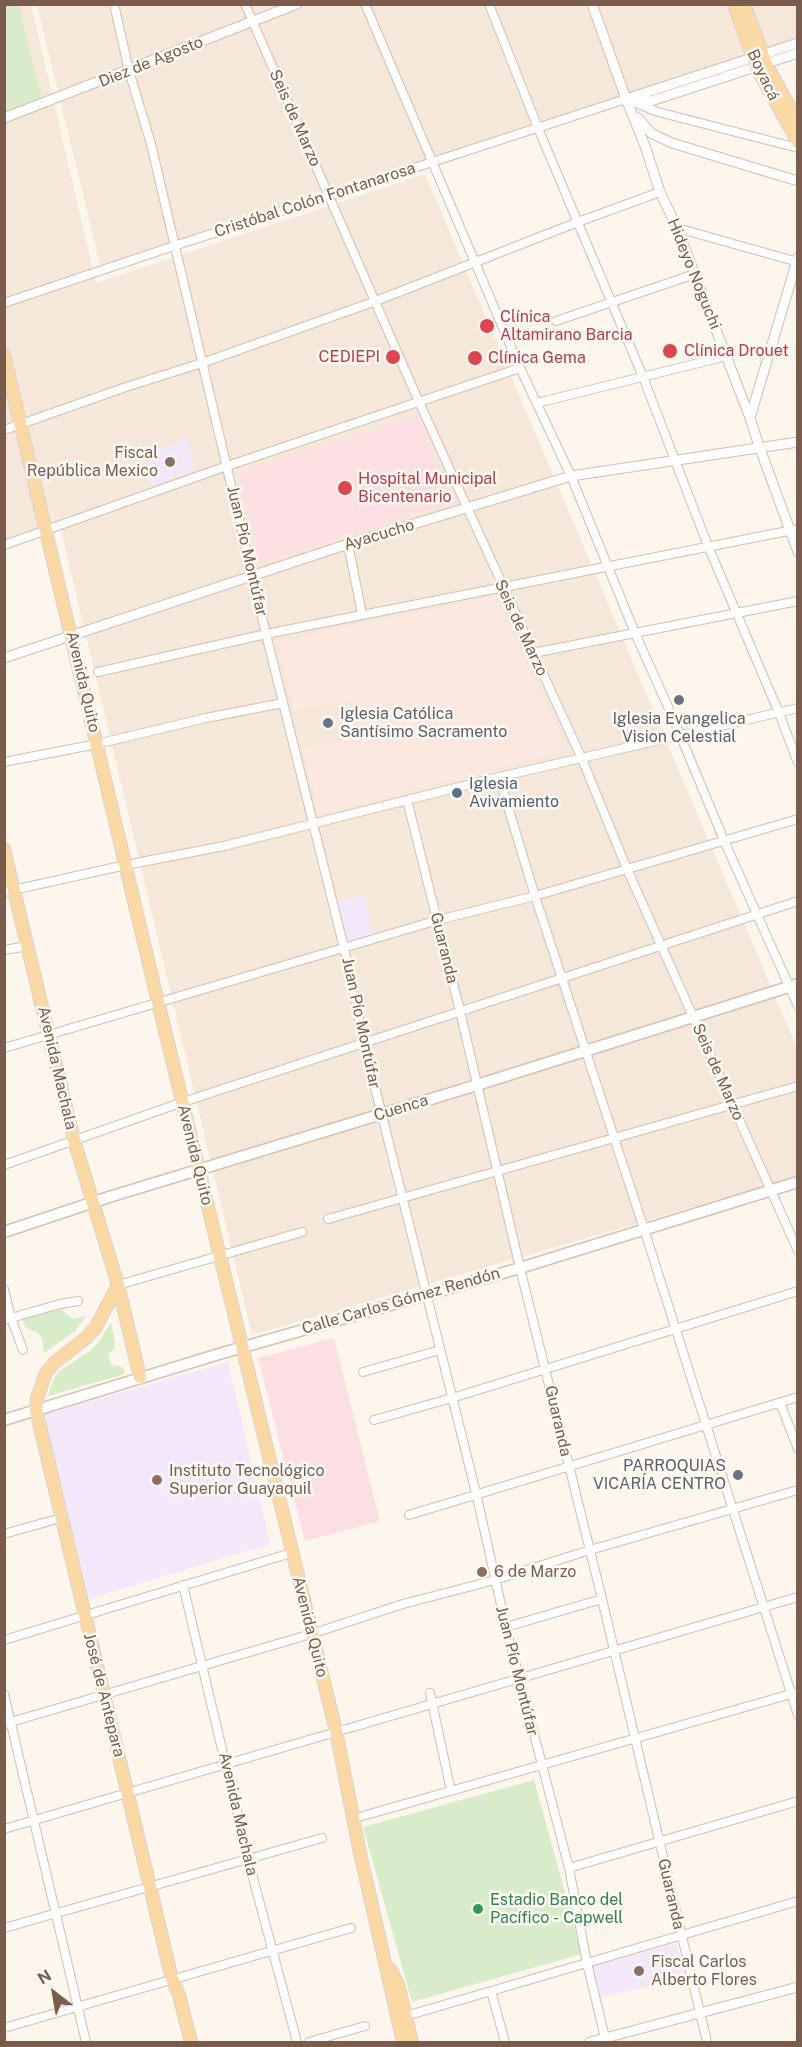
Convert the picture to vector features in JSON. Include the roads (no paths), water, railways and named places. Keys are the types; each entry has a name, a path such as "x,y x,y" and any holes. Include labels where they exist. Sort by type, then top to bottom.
{"main road":[{"name":"Boyacá","path":"734,4 798,142"},
{"name":"Boyacá","path":"744,4 759,61 798,123"},
{"name":"Avenida Quito","path":"4,355 48,531 158,1002 336,1731 352,1819 403,2043"},
{"name":"Avenida Machala","path":"4,849 9,891 28,946 74,1140 118,1285 140,1377"},
{"name":"Cuenca","path":"4,1232 93,1202 794,986"},
{"name":"Calle Carlos Gómez Rendón","path":"4,1420 140,1377 520,1268 798,1182"},
{"path":"36,1410 37,1398 46,1373 54,1363 86,1338 96,1327 118,1285"},
{"name":"José de Antepara","path":"36,1410 172,1979 179,1995 191,2043"},
{"name":"Avenida Quito","path":"382,1957 398,1984 412,2043"},
{"name":"José de Antepara","path":"172,1979 173,1996 184,2043"}],"street":[{"name":"Juan Pío Montúfar","path":"114,4 129,71 151,144 266,634 344,948 381,1114 476,1493 506,1628 569,1868 605,2041"},
{"name":"Seis de Marzo","path":"246,4 419,402 582,759 627,869 798,1251"},
{"name":"Diez de Agosto","path":"4,118 297,4"},
{"path":"365,4 520,368 571,476 724,841 757,914 794,986 798,1006"},
{"path":"489,4 538,128 643,377 708,546 798,763"},
{"path":"592,4 626,99 642,125 661,139 798,181"},
{"name":"Cristóbal Colón Fontanarosa","path":"759,61 798,43"},
{"name":"Cristóbal Colón Fontanarosa","path":"4,303 626,99 759,61 798,53"},
{"path":"626,99 658,112 798,148"},
{"name":"Hideyo Noguchi","path":"626,99 660,192 677,228 759,446 793,529 798,552"},
{"path":"4,430 376,301 660,192"},
{"path":"677,228 797,260 750,418"},
{"path":"556,321 695,274"},
{"path":"537,403 727,357"},
{"path":"4,545 227,466 520,368"},
{"name":"Ayacucho","path":"4,658 348,544 571,476 759,446 798,442"},
{"path":"98,672 362,614 793,529"},
{"path":"348,544 362,614"},
{"path":"532,653 798,601"},
{"path":"4,762 283,703"},
{"path":"9,891 224,846 499,777 798,708"},
{"path":"499,777 535,896 615,1138 764,1607 794,1693 798,1715"},
{"name":"Guaranda","path":"407,800 602,1599 707,2043"},
{"path":"4,1048 438,920 535,896 798,819"},
{"path":"4,1165 183,1102 798,901"},
{"path":"4,950 28,946"},
{"path":"328,1219 798,1086"},
{"path":"118,1285 302,1232"},
{"path":"4,1289 8,1319 22,1350"},
{"path":"374,1420 798,1291"},
{"path":"8,1319 78,1301"},
{"path":"363,1372 440,1350"},
{"path":"409,1515 798,1397"},
{"path":"780,1403 798,1449"},
{"path":"8,1723 203,1667 403,1604 495,1580 798,1490"},
{"path":"4,1534 62,1518"},
{"path":"4,1640 291,1553"},
{"name":"Avenida Machala","path":"183,1585 248,1858 297,2043"},
{"path":"4,1829 798,1597"},
{"path":"506,1628 602,1599"},
{"path":"430,1693 451,1791"},
{"path":"352,1819 794,1693"},
{"path":"4,1694 8,1723 35,1820 86,2043"},
{"path":"569,1868 798,1801"},
{"path":"4,1928 322,1838"},
{"path":"406,2016 798,1901"},
{"path":"4,2028 351,1928"},
{"path":"590,2043 605,2041 798,1987"},
{"path":"491,1990 505,2043"},
{"path":"309,2043 365,2026"}],"place":[{"name":"Clínica Altamirano Barcia","path":"487,326"},
{"name":"Clínica Drouet","path":"670,351"},
{"name":"CEDIEPI","path":"393,357"},
{"name":"Clínica Gema","path":"475,358"},
{"name":"Fiscal República Mexico","path":"170,462"},
{"name":"Hospital Municipal Bicentenario","path":"345,488"},
{"name":"Iglesia Evangelica Vision Celestial","path":"679,700"},
{"name":"Iglesia Católica Santísimo Sacramento","path":"328,723"},
{"name":"Iglesia Avivamiento","path":"457,793"},
{"name":"PARROQUIAS VICARÍA CENTRO","path":"738,1475"},
{"name":"Instituto Tecnológico Superior Guayaquil","path":"157,1480"},
{"name":"6 de Marzo","path":"482,1572"},
{"name":"Estadio Banco del Pacífico - Capwell","path":"478,1909"},
{"name":"Fiscal Carlos Alberto Flores","path":"639,1971"}]}
